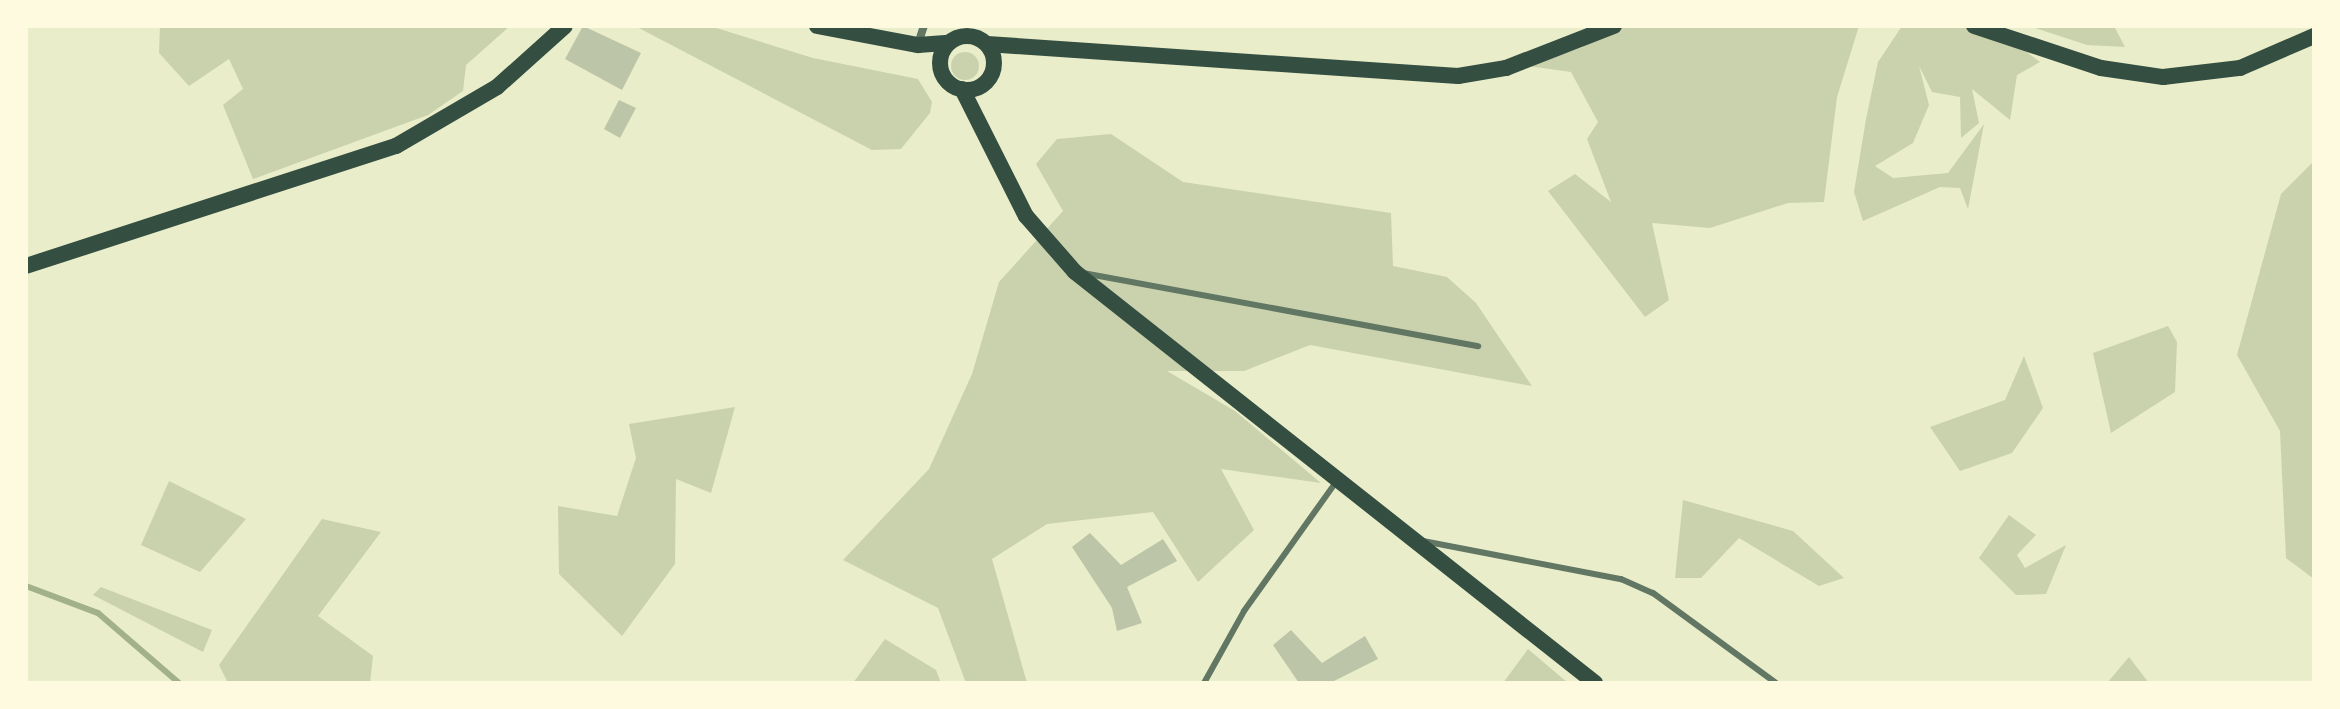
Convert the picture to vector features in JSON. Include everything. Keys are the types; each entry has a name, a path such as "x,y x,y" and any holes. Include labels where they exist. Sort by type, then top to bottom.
{"main road":[{"path":"26,266 396,146 497,87 565,26"},
{"path":"817,26 918,45 949,43 968,36 990,49 1021,45 1458,76 1506,68 1614,26"},
{"path":"1974,26 2101,68 2163,77 2255,64 2314,36"},
{"path":"940,61 949,43"},
{"path":"918,45 940,61 946,79 962,89 1026,216 1075,272 1595,683"},
{"path":"962,89 980,86 993,73 990,49"},
{"path":"979,120 980,86"},
{"path":"1514,617 1582,683"}],"street":[{"path":"918,45 924,26"}],"lane":[{"path":"1075,272 1478,346"},
{"path":"1204,683 1244,611 1339,479"},
{"path":"1416,540 1621,579 1653,593 1776,683"}],"green space":[{"path":"160,26 510,26 466,65 463,91 428,115 253,179 223,105 243,89 229,59 189,86 159,53"},
{"path":"635,26 710,26 813,58 918,79 932,102 930,113 901,149 872,150"},
{"path":"1588,26 1859,26 1837,97 1824,202 1788,203 1710,228 1652,223 1669,300 1645,317 1548,191 1575,174 1611,202 1587,139 1598,122 1571,72 1528,66 1583,47"},
{"path":"1902,26 1993,27 2040,62 2017,75 2010,120 1972,89 1979,123 1961,138 1960,97 1932,92 1919,66 1929,105 1913,143 1875,166 1893,178 1948,173 1984,124 1968,209 1960,188 1940,187 1863,221 1854,192 1866,119 1878,62"},
{"path":"2029,26 2114,26 2125,47 2087,45"},
{"path":"965,52 975,56 979,66 975,76 965,80 955,76 951,66 955,56"},
{"path":"1111,134 1183,182 1391,213 1393,266 1447,277 1476,303 1532,386 1310,345 1244,371 1167,371 1235,411 1321,483 1221,469 1254,530 1198,582 1153,512 1047,524 992,559 1027,683 966,683 938,608 843,560 929,469 972,374 999,282 1063,211 1036,164 1057,139"},
{"path":"2314,161 2314,579 2286,558 2280,431 2237,355 2281,194"},
{"path":"2168,326 2177,342 2175,392 2111,433 2093,353"},
{"path":"2024,356 2043,408 2012,453 1960,471 1930,427 2005,400"},
{"path":"735,407 711,493 676,479 675,564 622,636 559,574 558,506 617,516 636,458 629,424"},
{"path":"169,481 246,519 200,572 141,545"},
{"path":"1683,500 1793,531 1844,578 1819,586 1739,538 1701,578 1675,578"},
{"path":"2009,515 2036,535 2017,555 2025,568 2066,545 2046,594 2016,595 1979,558"},
{"path":"322,519 381,532 318,616 373,656 370,683 228,683 219,665"},
{"path":"101,587 212,630 203,652 93,595"},
{"path":"885,639 936,670 941,683 853,683"},
{"path":"1528,649 1568,683 1503,683"},
{"path":"2129,657 2149,683 2107,683"}],"building":[{"path":"583,26 641,53 622,90 565,59"},
{"path":"619,100 636,108 620,138 604,129"},
{"path":"1090,533 1121,565 1163,539 1177,561 1127,587 1142,623 1117,631 1112,608 1072,547"},
{"path":"1291,630 1322,663 1365,636 1378,659 1330,683 1299,683 1273,645"}],"waterway":[{"path":"26,586 98,613 179,683"}]}
